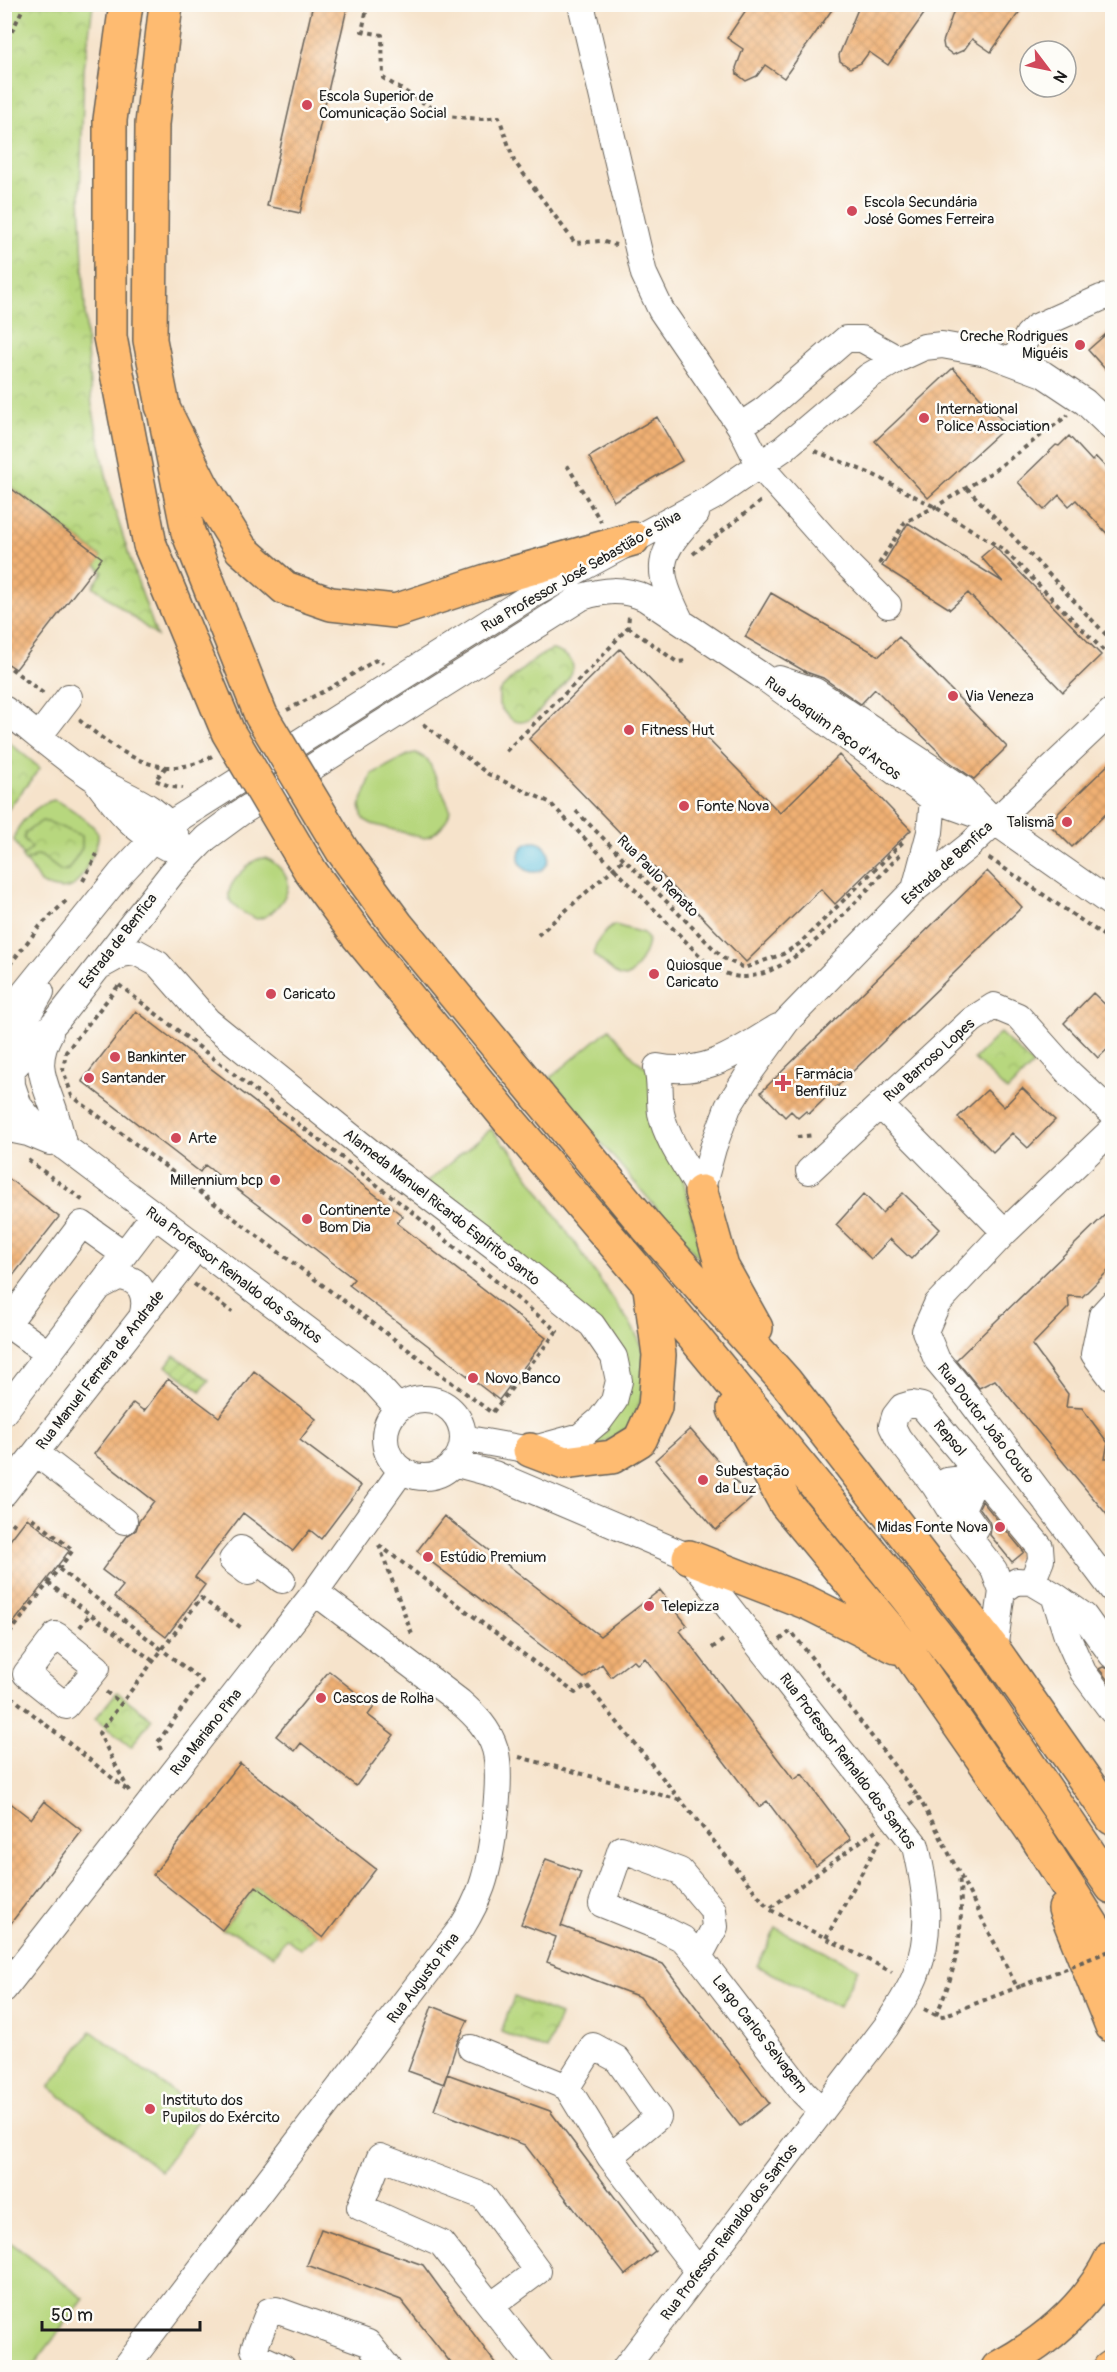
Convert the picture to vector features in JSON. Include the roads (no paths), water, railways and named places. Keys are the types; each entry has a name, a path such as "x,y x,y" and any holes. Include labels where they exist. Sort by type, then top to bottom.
{"highway":[{"path":"126,4 110,120 110,337 150,545 228,732 311,872 358,936 886,1571 968,1675 1113,1887"},
{"path":"166,4 152,124 150,340 188,532 261,715 342,850 397,925 647,1227 786,1382 994,1650 1113,1818"},
{"path":"162,406 202,486 241,549 285,588 331,604 395,611 489,580 633,539"},
{"path":"701,1192 722,1267 786,1382"},
{"path":"530,1450 564,1463 612,1457 640,1440 655,1407 659,1355 650,1288"},
{"path":"694,1338 786,1504 909,1653 1034,1833 1113,1956"},
{"path":"689,1557 808,1603 909,1653"},
{"path":"1034,1833 1113,2026"},
{"path":"998,2367 1046,2337 1070,2317 1098,2282 1113,2257"}],"street":[{"path":"581,4 644,274 661,310 740,426 760,466 888,605"},
{"path":"1014,362 1028,335 1036,327 1101,298 1113,297"},
{"path":"740,426 764,410 846,339 862,339 898,359"},
{"name":"Rua Professor José Sebastião e Silva","path":"161,832 225,789 532,596 713,497 760,466 870,376 924,347 942,345 987,353 1014,362 1053,380 1085,402 1113,428"},
{"path":"680,620 664,581 662,565 666,549 676,534 713,497"},
{"name":"Rua Professor José Sebastião e Silva","path":"240,813 582,597 614,590 632,592 680,620"},
{"name":"Rua Joaquim Paço d'Arcos","path":"680,620 933,799 994,821"},
{"path":"759,674 815,691 963,789 994,821 1110,897"},
{"path":"39,736 69,697"},
{"path":"4,709 93,777 125,818 161,832 186,857"},
{"name":"Estrada de Benfica","path":"701,1192 713,1148 728,1107 787,1021 915,889 970,845 1113,711"},
{"path":"915,889 930,832 933,799"},
{"name":"Estrada de Benfica","path":"7,1075 57,1020 186,857 206,838 240,813"},
{"path":"4,1018 121,873 161,832"},
{"name":"Alameda Manuel Ricardo Espírito Santo","path":"97,968 122,954 136,952 158,964 208,1021 592,1325 614,1357 619,1381 614,1401 600,1420 581,1436 530,1450 463,1438"},
{"path":"7,1075 16,1037 40,995 55,957"},
{"name":"Rua Barroso Lopes","path":"809,1171 972,1020 994,1006 1018,1017 1068,1072 1113,1113"},
{"path":"57,1020 40,1057 40,1072 64,1147"},
{"name":"Estrada de Benfica","path":"701,1192 666,1130 661,1112 660,1078 657,1067 677,1071 698,1069 724,1059 787,1021"},
{"name":"Rua Professor Reinaldo dos Santos","path":"7,1075 19,1106 34,1124 370,1377 398,1408"},
{"name":"Rua Barroso Lopes","path":"880,1105 1005,1232"},
{"name":"Rua Professor Reinaldo dos Santos","path":"4,1128 28,1133 64,1147"},
{"name":"Rua Doutor João Couto","path":"1113,1130 1005,1232 937,1304 925,1331 937,1360 967,1396 1113,1589"},
{"path":"4,1412 154,1215"},
{"path":"49,1354 7,1324 82,1224 124,1254"},
{"name":"Rua Manuel Ferreira de Andrade","path":"4,1493 197,1247"},
{"path":"101,1286 118,1277 133,1281 140,1286 145,1295 142,1317"},
{"path":"1113,1304 1102,1315 1094,1354 1113,1378"},
{"path":"432,1399 448,1407 459,1420 463,1438 460,1452 453,1464 429,1477 414,1476 402,1470 389,1457 384,1440 388,1422 398,1408 414,1400 432,1399"},
{"name":"Repsol","path":"912,1404 922,1406 1040,1547 1041,1560 1026,1587 994,1569 962,1529 898,1438 892,1426 895,1416 902,1407 912,1404"},
{"path":"36,1453 124,1521"},
{"name":"Rua Professor Reinaldo dos Santos","path":"453,1464 494,1474 689,1557 915,1846 924,1885 927,1916 925,1944 912,1982 886,2027 625,2367"},
{"name":"Rua Mariano Pina","path":"4,1989 315,1592 402,1470"},
{"path":"256,1561 282,1580"},
{"path":"994,1650 1026,1587"},
{"path":"1026,1587 1084,1616 1113,1655"},
{"path":"1026,1587 1067,1636 1083,1672 1113,1711"},
{"name":"Rua Augusto Pina","path":"125,2367 462,1927 483,1884 489,1860 498,1765 487,1731 478,1718 460,1702 315,1592"},
{"name":"Largo Carlos Selvagem","path":"699,1957 715,1927 713,1910 680,1871 621,1850 602,1904 683,1939 803,2092 822,2111"},
{"path":"567,2087 593,2046 617,2060 658,2117 610,2157"},
{"path":"471,2048 567,2087 610,2157 699,2272"},
{"path":"491,2306 538,2271 483,2196 380,2157 360,2207 441,2242 491,2306 540,2367"},
{"path":"283,2367 257,2356 254,2349 269,2311 276,2310 368,2343 388,2367"}],"water":[{"path":"534,842 540,843 548,851 548,863 540,871 534,872 528,871 520,863 519,857 520,851 528,843"}],"place":[{"name":"Escola Superior de Comunicação Social","path":"307,105"},
{"name":"Escola Secundária José Gomes Ferreira","path":"852,211"},
{"name":"Creche Rodrigues Miguéis","path":"1080,345"},
{"name":"International Police Association","path":"924,418"},
{"name":"Via Veneza","path":"953,696"},
{"name":"Fitness Hut","path":"629,730"},
{"name":"Fonte Nova","path":"684,806"},
{"name":"Talismã","path":"1067,822"},
{"name":"Quiosque Caricato","path":"654,974"},
{"name":"Caricato","path":"271,994"},
{"name":"Bankinter","path":"115,1057"},
{"name":"Santander","path":"89,1078"},
{"name":"Farmácia Benfiluz","path":"783,1083"},
{"name":"Arte","path":"176,1138"},
{"name":"Millennium bcp","path":"275,1180"},
{"name":"Continente Bom Dia","path":"307,1219"},
{"name":"Novo Banco","path":"473,1378"},
{"name":"Subestação da Luz","path":"703,1480"},
{"name":"Midas Fonte Nova","path":"1000,1527"},
{"name":"Estúdio Premium","path":"428,1557"},
{"name":"Telepizza","path":"649,1606"},
{"name":"Cascos de Rolha","path":"321,1698"},
{"name":"Instituto dos Pupilos do Exército","path":"150,2109"}]}
